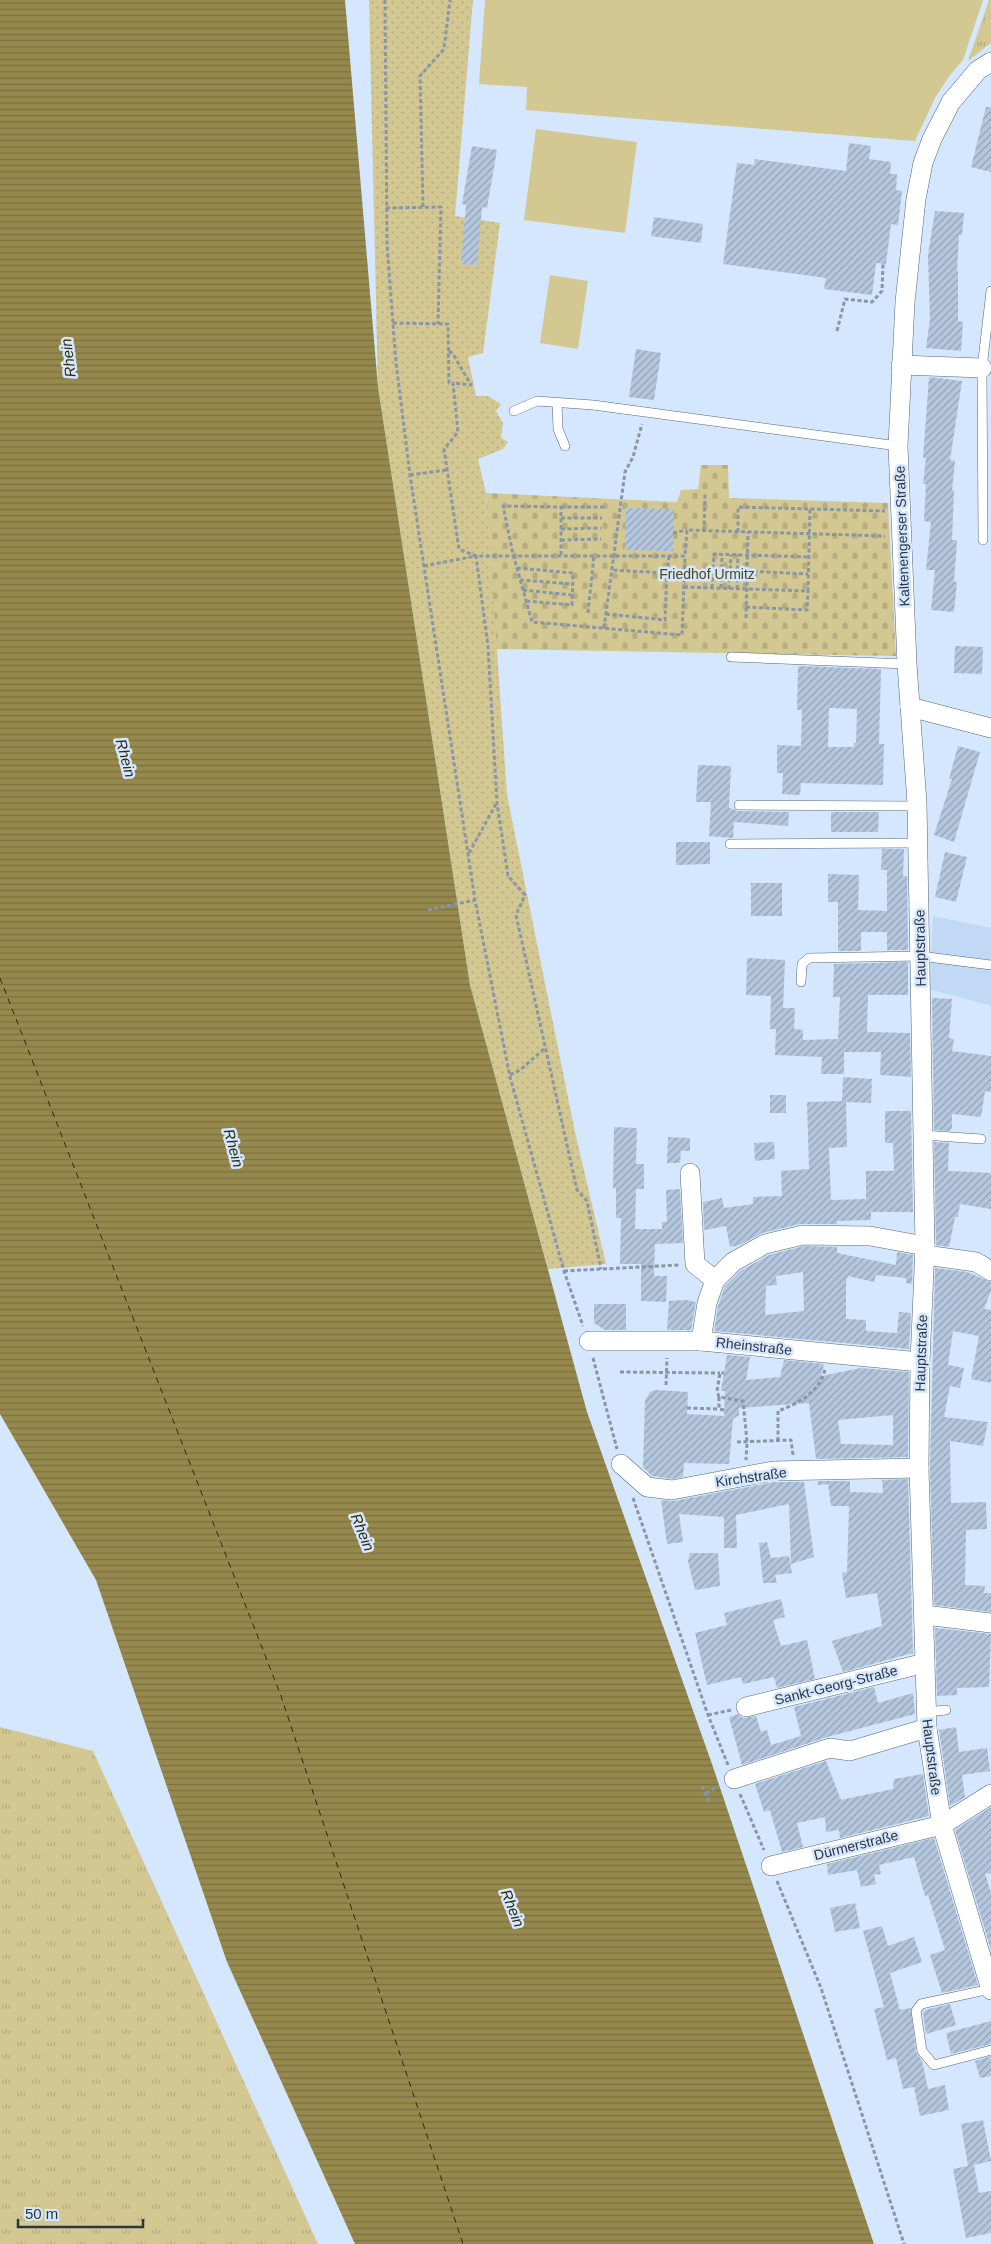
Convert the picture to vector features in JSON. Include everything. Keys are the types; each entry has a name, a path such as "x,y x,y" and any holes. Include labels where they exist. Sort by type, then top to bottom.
{"street":[{"name":"Kaltenengerser Straße","path":"910,707 898,446 901,365 916,199 923,164 932,139 951,102 978,70 991,62"},
{"path":"901,365 982,368"},
{"path":"910,707 991,728"},
{"name":"Hauptstraße","path":"910,707 917,806 925,1250 920,1362 919,1468 925,1615 926,1720 942,1825 991,1990"},
{"path":"690,1173 695,1264 715,1280"},
{"path":"701,1341 707,1302 715,1280 733,1262 765,1244 803,1235 870,1236 976,1262 991,1271"},
{"name":"Rheinstraße","path":"589,1341 701,1341 920,1362"},
{"name":"Kirchstraße","path":"621,1464 647,1487 672,1490 773,1471 919,1468"},
{"path":"925,1615 991,1623"},
{"name":"Sankt-Georg-Straße","path":"746,1707 925,1663"},
{"path":"734,1779 830,1748 850,1751 926,1720"},
{"name":"Dürmerstraße","path":"771,1866 942,1825 991,1794"}],"lane":[{"path":"982,540 982,368 991,291"},
{"path":"514,411 537,401 557,402 898,446"},
{"path":"557,402 558,429 565,446"},
{"path":"731,657 907,664"},
{"path":"739,805 917,806"},
{"path":"730,844 918,843"},
{"path":"801,982 802,964 810,958 920,956 991,965"},
{"path":"923,1135 981,1139"},
{"path":"926,1720 946,1710"},
{"path":"991,1990 921,2004 916,2011 922,2052 934,2065 991,2050"}],"path":[{"path":"385,0 386,245 410,475 475,900 510,1075 564,1271 589,1341"},
{"path":"423,207 420,76 444,49 450,0"},
{"path":"386,208 441,207 438,324"},
{"path":"837,330 845,300 872,302 882,291 883,264"},
{"path":"882,291 886,296"},
{"path":"393,323 448,324 448,350 449,383 471,385 453,354 448,350"},
{"path":"452,383 458,432 444,449 446,470 459,548 476,556"},
{"path":"604,628 624,472 633,457 645,412"},
{"path":"410,475 446,470"},
{"path":"704,531 705,493"},
{"path":"604,507 503,506 513,554 532,622 682,635 687,530"},
{"path":"561,507 561,555"},
{"path":"738,532 738,507 885,511 886,519"},
{"path":"746,607 807,610 810,509"},
{"path":"561,518 602,518"},
{"path":"561,529 601,528"},
{"path":"673,533 687,530 888,536 886,528"},
{"path":"746,618 748,532"},
{"path":"561,540 601,539"},
{"path":"424,566 476,556 513,554 685,556"},
{"path":"712,588 714,554 809,557"},
{"path":"588,613 594,555"},
{"path":"721,588 722,555"},
{"path":"729,589 731,555"},
{"path":"737,589 738,555"},
{"path":"476,556 488,646 497,803 508,876 525,895 516,915 578,1190 587,1201 601,1269"},
{"path":"606,614 665,620 668,556"},
{"path":"517,568 573,573 572,605 526,601"},
{"path":"610,570 667,573"},
{"path":"746,571 808,574"},
{"path":"520,580 573,584"},
{"path":"684,588 808,591"},
{"path":"523,590 572,595"},
{"path":"468,854 497,803"},
{"path":"428,910 475,900"},
{"path":"510,1075 520,1070 545,1048"},
{"path":"564,1271 695,1264"},
{"path":"666,1385 667,1350"},
{"path":"778,1441 778,1411 793,1406 823,1380 828,1353"},
{"path":"620,1372 722,1373 717,1391 719,1409"},
{"path":"719,1397 743,1401 747,1442"},
{"path":"687,1408 724,1410"},
{"path":"737,1442 791,1440 794,1471"},
{"path":"708,1715 746,1707"},
{"path":"702,1786 709,1801"}],"shaded area":[{"path":"933,916 991,928 991,1006 929,989"}],"green space":[{"path":"369,0 473,0 455,216 500,223 483,353 468,357 476,396 488,396 501,404 496,411 503,423 501,438 508,442 503,449 478,459 486,493 507,795 575,1132 606,1264 548,1269 470,985 378,387"},
{"path":"485,0 983,0 963,60 950,75 935,98 915,141 526,110 527,87 479,84"},
{"path":"989,0 991,0 991,43 968,61"},
{"path":"536,129 637,142 625,233 524,220"},
{"path":"550,275 588,281 578,349 540,343"},
{"name":"Friedhof Urmitz","path":"701,465 728,465 729,498 888,503 896,656 496,649 486,493 677,502 681,490 698,489"},
{"path":"0,1727 93,1751 318,2244 0,2244"}],"water":[{"name":"Rhein","path":"0,0 345,0 378,387 470,985 587,1412 712,1764 874,2244 355,2244 227,1962 96,1580 0,1414"}],"building":[{"path":"986,107 991,107 991,172 971,167"},
{"path":"849,143 871,146 869,159 891,162 890,174 897,174 896,190 902,191 898,225 891,224 886,264 876,263 872,295 824,289 826,278 723,264 737,163 754,165 755,159 846,171"},
{"path":"472,146 497,150 487,208 482,207 477,265 461,264 466,205 462,204"},
{"path":"935,211 964,213 962,235 959,235 957,271 958,321 963,322 961,351 926,348 930,319 928,255"},
{"path":"654,217 703,224 701,243 651,236"},
{"path":"636,349 661,353 654,400 629,397"},
{"path":"929,377 962,381 950,460 955,461 952,490 954,490 952,540 957,540 954,582 957,582 954,612 931,610 935,570 926,570 931,522 924,521 926,484 923,484 926,458 923,458"},
{"path":"626,508 674,509 673,551 625,550"},
{"path":"955,646 983,647 982,674 954,673"},
{"path":"798,666 881,669 879,744 884,744 883,785 801,783 800,795 782,794 783,773 777,773 777,745 801,746 802,710 797,710","holes":["829,708 857,709 856,743 854,743 854,747 828,747"]},
{"path":"958,746 980,752 954,842 934,835 952,779 949,779"},
{"path":"698,765 731,766 729,808 739,811 789,812 788,826 734,822 733,838 709,836 711,802 696,802"},
{"path":"831,812 879,812 878,832 831,832"},
{"path":"676,842 710,842 710,864 676,865"},
{"path":"882,849 904,849 903,876 907,876 908,950 887,950 887,932 861,932 861,951 838,951 838,902 828,902 828,874 859,875 858,910 887,911 887,870 881,870"},
{"path":"945,852 967,857 956,902 935,897"},
{"path":"751,883 782,883 782,916 751,916"},
{"path":"747,958 785,960 783,1008 795,1008 794,1029 803,1030 803,1040 838,1039 840,997 833,997 834,964 908,962 908,995 868,995 867,1032 910,1033 911,1077 880,1075 881,1052 844,1052 844,1074 821,1074 822,1057 775,1055 776,1029 770,1029 771,996 746,995"},
{"path":"932,998 952,999 949,1038 954,1039 952,1051 991,1056 991,1092 985,1091 981,1117 952,1114 952,1129 949,1131 934,1130"},
{"path":"843,1077 872,1079 871,1103 846,1102 847,1147 829,1148 831,1200 866,1199 866,1171 894,1171 893,1143 885,1143 885,1111 911,1111 913,1212 871,1212 871,1220 837,1221 837,1224 800,1224 762,1233 740,1245 730,1247 726,1226 704,1230 703,1202 722,1198 724,1208 753,1204 753,1197 782,1196 781,1171 809,1169 807,1102 842,1101"},
{"path":"770,1095 786,1095 786,1113 770,1113"},
{"path":"614,1127 637,1128 636,1164 644,1164 644,1189 636,1189 635,1229 662,1229 662,1222 667,1222 666,1190 680,1189 683,1243 655,1244 654,1276 667,1276 666,1302 641,1301 641,1264 620,1264 621,1218 616,1218 616,1188 613,1188"},
{"path":"668,1137 690,1138 690,1151 681,1151 680,1163 667,1163"},
{"path":"774,1142 775,1159 755,1161 754,1143"},
{"path":"934,1142 949,1143 948,1171 991,1173 991,1209 960,1204 958,1217 955,1217 949,1247 936,1245"},
{"path":"804,1246 837,1247 837,1253 896,1265 897,1252 913,1255 912,1284 906,1283 906,1278 876,1275 874,1282 848,1276 846,1282 846,1319 866,1320 866,1331 897,1333 899,1312 911,1313 909,1349 714,1331 718,1306 725,1286 740,1271 769,1255","holes":["803,1272 804,1311 765,1315 766,1286 777,1285 776,1276"]},
{"path":"935,1268 967,1272 991,1282 991,1291 984,1309 991,1310 991,1383 971,1379 979,1336 953,1331 948,1365 964,1368 960,1388 950,1386 944,1417 988,1422 983,1446 950,1441 951,1503 986,1502 987,1529 966,1530 965,1585 985,1586 984,1593 991,1593 991,1612 934,1605 930,1468"},
{"path":"686,1300 696,1302 691,1330 667,1330 669,1301"},
{"path":"594,1304 626,1304 626,1330 605,1330 594,1323"},
{"path":"727,1355 750,1357 746,1380 780,1377 784,1360 824,1364 821,1376 861,1368 909,1372 908,1457 816,1459 809,1403 739,1408 739,1415 733,1419 729,1464 684,1463 683,1477 672,1479 652,1476 643,1467 645,1401 650,1392 656,1390 688,1392 687,1414 724,1416 725,1391 721,1391","holes":["893,1415 893,1445 841,1444 838,1420"]},
{"path":"908,1479 913,1653 843,1672 832,1641 882,1626 877,1593 846,1598 842,1573 847,1572 849,1506 831,1506 828,1484 818,1485 818,1481 850,1481 850,1492 883,1493 882,1480"},
{"path":"774,1482 804,1482 814,1557 791,1564 789,1504 736,1515 737,1548 724,1548 724,1517 679,1514 683,1542 667,1544 661,1500 674,1501"},
{"path":"767,1542 771,1558 789,1556 792,1573 775,1575 777,1583 763,1583 759,1543"},
{"path":"690,1553 718,1553 720,1586 695,1590 688,1561"},
{"path":"781,1599 785,1617 773,1620 781,1646 807,1640 815,1679 777,1688 774,1677 743,1684 741,1677 707,1685 695,1633 727,1625 724,1613"},
{"path":"935,1628 991,1634 989,1687 957,1688 957,1695 937,1696"},
{"path":"874,1687 878,1703 913,1693 915,1714 827,1737 742,1765 729,1717 738,1714 743,1718 756,1716 761,1732 767,1730 771,1745 801,1736 794,1707"},
{"path":"956,1727 959,1752 987,1748 990,1771 962,1775 965,1797 950,1806 939,1730"},
{"path":"826,1761 841,1800 893,1789 894,1779 923,1774 929,1816 840,1838 839,1830 826,1832 825,1817 797,1823 803,1847 782,1852 770,1810 764,1812 755,1784"},
{"path":"991,1807 991,1874 985,1873 991,1893 991,1950 955,1830"},
{"path":"934,1838 978,1985 942,1993 930,1955 945,1950 928,1895 925,1896 914,1857 879,1865 881,1874 874,1875 876,1884 861,1887 857,1870 828,1875 827,1864"},
{"path":"855,1903 860,1928 835,1932 830,1908"},
{"path":"882,1926 888,1946 914,1937 922,1962 890,1973 900,2010 911,2008 916,2052 922,2061 928,2089 945,2085 949,2110 920,2116 914,2087 903,2089 896,2058 887,2060 874,2009 884,2007 863,1931"},
{"path":"950,2004 956,2025 926,2034 923,2013 925,2010"},
{"path":"991,2021 991,2044 951,2054 946,2033"},
{"path":"991,2056 991,2076 980,2078 975,2061"},
{"path":"983,2120 991,2161 969,2166 974,2165 979,2193 991,2191 991,2233 966,2238 953,2169 968,2166 961,2124"}],"ferry route":[{"path":"0,978 281,1696 463,2244"}]}
